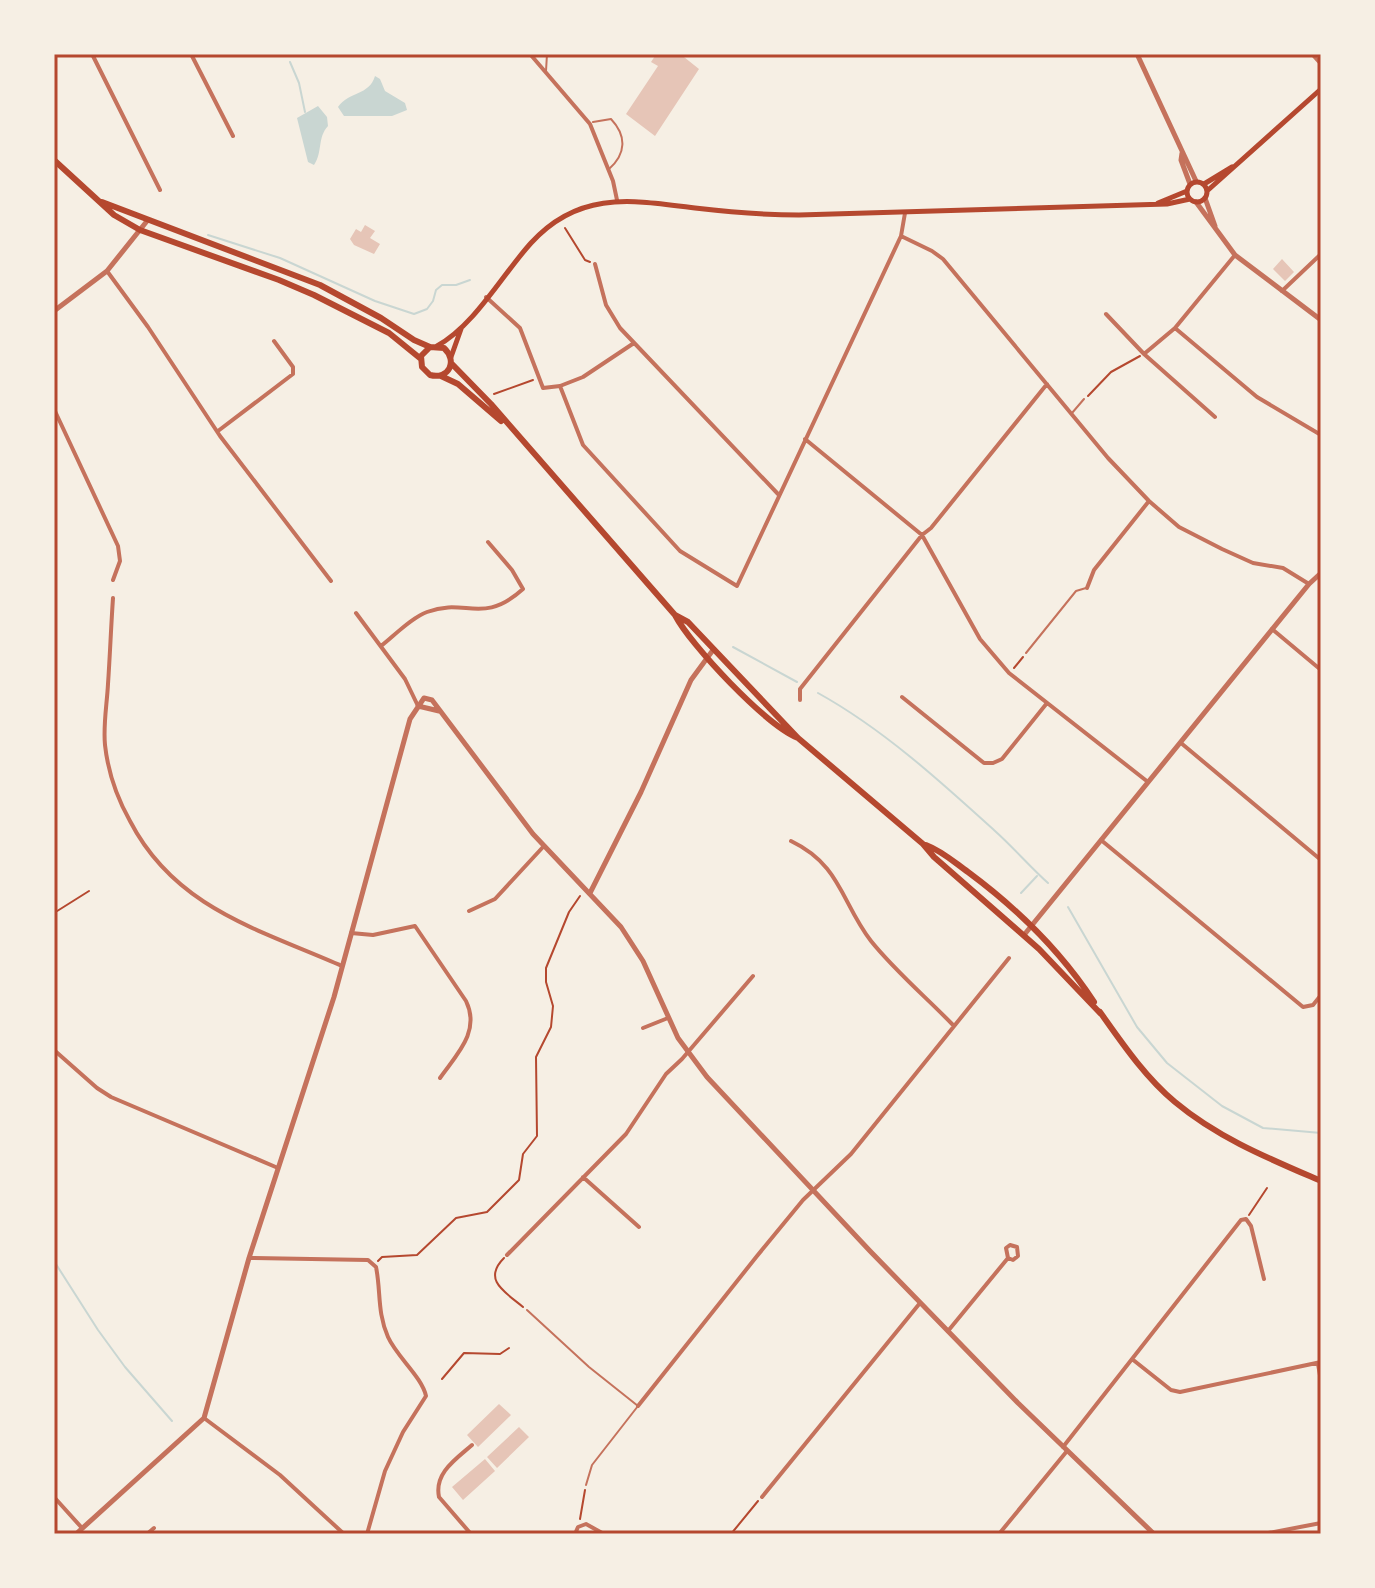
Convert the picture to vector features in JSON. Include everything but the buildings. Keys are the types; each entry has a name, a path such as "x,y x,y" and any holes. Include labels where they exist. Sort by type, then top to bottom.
{"main road":[{"path":"54,160 114,215 140,230 314,295 389,333 421,359 426,373 433,377 447,373 461,329 531,243 549,226 586,206 617,200 757,215 1174,204 1206,195 1233,166 1321,89"},
{"path":"1204,184 1217,173 1233,166"},
{"path":"1158,203 1196,181 1204,184"},
{"path":"1204,184 1206,195"},
{"path":"1188,188 1193,200"},
{"path":"102,202 320,285 433,346 444,348 507,425 675,615 706,657 764,714 788,734 798,738"},
{"path":"421,359 433,346 461,329"},
{"path":"441,376 458,384 507,425"},
{"path":"675,615 688,622 798,738 1024,935 1101,1014"},
{"path":"923,844 937,849 990,888 1032,925 1064,960 1147,1074 1172,1100 1228,1138 1321,1181"}],"street":[{"path":"92,54 160,190"},
{"path":"191,54 233,136"},
{"path":"1137,54 1182,152 1189,160 1196,181"},
{"path":"1312,54 1321,64"},
{"path":"533,55 590,124 609,170 617,200"},
{"path":"1182,152 1188,188"},
{"path":"1206,195 1216,231"},
{"path":"1193,200 1235,255 1321,320"},
{"path":"560,386 583,445 680,551 737,586 901,236 905,213"},
{"path":"54,311 107,271 147,221"},
{"path":"901,236 943,259 1071,414 1149,501 1179,527 1253,563 1283,568 1309,584"},
{"path":"1282,292 1321,254"},
{"path":"1144,354 1175,328 1235,255"},
{"path":"595,264 606,305 620,328 778,494"},
{"path":"107,271 218,431 331,581"},
{"path":"486,297 520,328 543,388 560,386 583,377 634,343"},
{"path":"1106,314 1144,354 1215,417"},
{"path":"1175,328 1257,397 1321,435"},
{"path":"218,431 293,374 293,367 274,341"},
{"path":"800,700 800,689 1047,384"},
{"path":"54,409 118,546 120,561 113,580"},
{"path":"805,439 922,535 980,639 1009,673 1148,782"},
{"path":"1087,588 1094,570 1149,501"},
{"path":"381,646 428,611 440,608 493,609 523,589 512,570 488,542"},
{"path":"1024,935 1321,573"},
{"path":"113,598 105,746 114,785 136,833 150,855 174,881 202,902 342,966"},
{"path":"356,613 405,679 418,706"},
{"path":"1272,629 1321,670"},
{"path":"590,893 641,792 691,680 713,650"},
{"path":"902,697 984,763 1002,759 1047,703"},
{"path":"76,1534 204,1418 249,1258 342,966 410,719 427,698 432,700 543,847 616,920 636,950 687,1052 920,1303 1154,1534"},
{"path":"418,706 439,711"},
{"path":"1181,743 1321,860"},
{"path":"1101,840 1298,1004 1308,1008 1321,995"},
{"path":"791,841 830,871 872,941 954,1026"},
{"path":"469,911 495,899 543,847"},
{"path":"351,933 367,936 415,926 466,1001 471,1015 470,1032 440,1078"},
{"path":"638,1406 813,1190 851,1154 1009,958"},
{"path":"507,1255 626,1134 655,1089 753,976"},
{"path":"643,1028 668,1018"},
{"path":"54,1050 111,1097 278,1168"},
{"path":"583,1177 639,1227"},
{"path":"999,1534 1235,1226 1246,1219 1251,1226 1264,1279"},
{"path":"249,1258 368,1260 375,1264 383,1324 394,1348 424,1388 426,1396 403,1432 385,1471 367,1534"},
{"path":"948,1331 1008,1258"},
{"path":"762,1497 920,1303"},
{"path":"1132,1359 1171,1390 1180,1392 1320,1363 1321,1381"},
{"path":"204,1418 280,1475 343,1534"},
{"path":"471,1534 439,1497 438,1489 444,1470 472,1445"},
{"path":"54,1497 82,1528"},
{"path":"1263,1534 1321,1523"},
{"path":"575,1534 581,1525 591,1524 604,1534"},
{"path":"147,1534 154,1528"}],"lane":[{"path":"546,73 547,54"},
{"path":"590,124 611,119 617,125 623,144 622,152 609,170"},
{"path":"1071,414 1084,399"},
{"path":"1026,653 1076,591 1087,588"},
{"path":"527,1310 589,1367 638,1406 592,1465 586,1485"}],"path":[{"path":"565,228 585,260 595,264"},
{"path":"1084,399 1117,368 1144,354"},
{"path":"493,395 533,380"},
{"path":"1013,669 1026,653"},
{"path":"54,913 89,891"},
{"path":"375,1264 382,1257 417,1255 456,1218 487,1212 519,1180 523,1154 537,1136 536,1057 551,1027 553,1006 546,982 546,968 569,912 581,893"},
{"path":"1246,1219 1267,1188"},
{"path":"507,1255 494,1270 493,1277 527,1310"},
{"path":"442,1379 464,1353 500,1354 509,1348"},
{"path":"581,1525 586,1485"},
{"path":"731,1534 762,1497"}],"shaded area":[{"path":"375,76 380,79 385,91 405,103 407,110 392,116 344,116 338,107 368,87"},
{"path":"318,106 327,117 328,126 322,135 314,165 308,162 297,118"}],"waterway":[{"path":"290,62 299,83 305,112"},
{"path":"208,235 280,258 375,301 414,314 427,309 436,290 442,285 456,285 470,280"},
{"path":"733,647 797,682"},
{"path":"818,693 910,757 995,831 1048,883"},
{"path":"1021,893 1037,876"},
{"path":"1068,907 1137,1027 1167,1063 1222,1106 1263,1128 1321,1133"},
{"path":"54,1261 125,1367 172,1421"}]}
